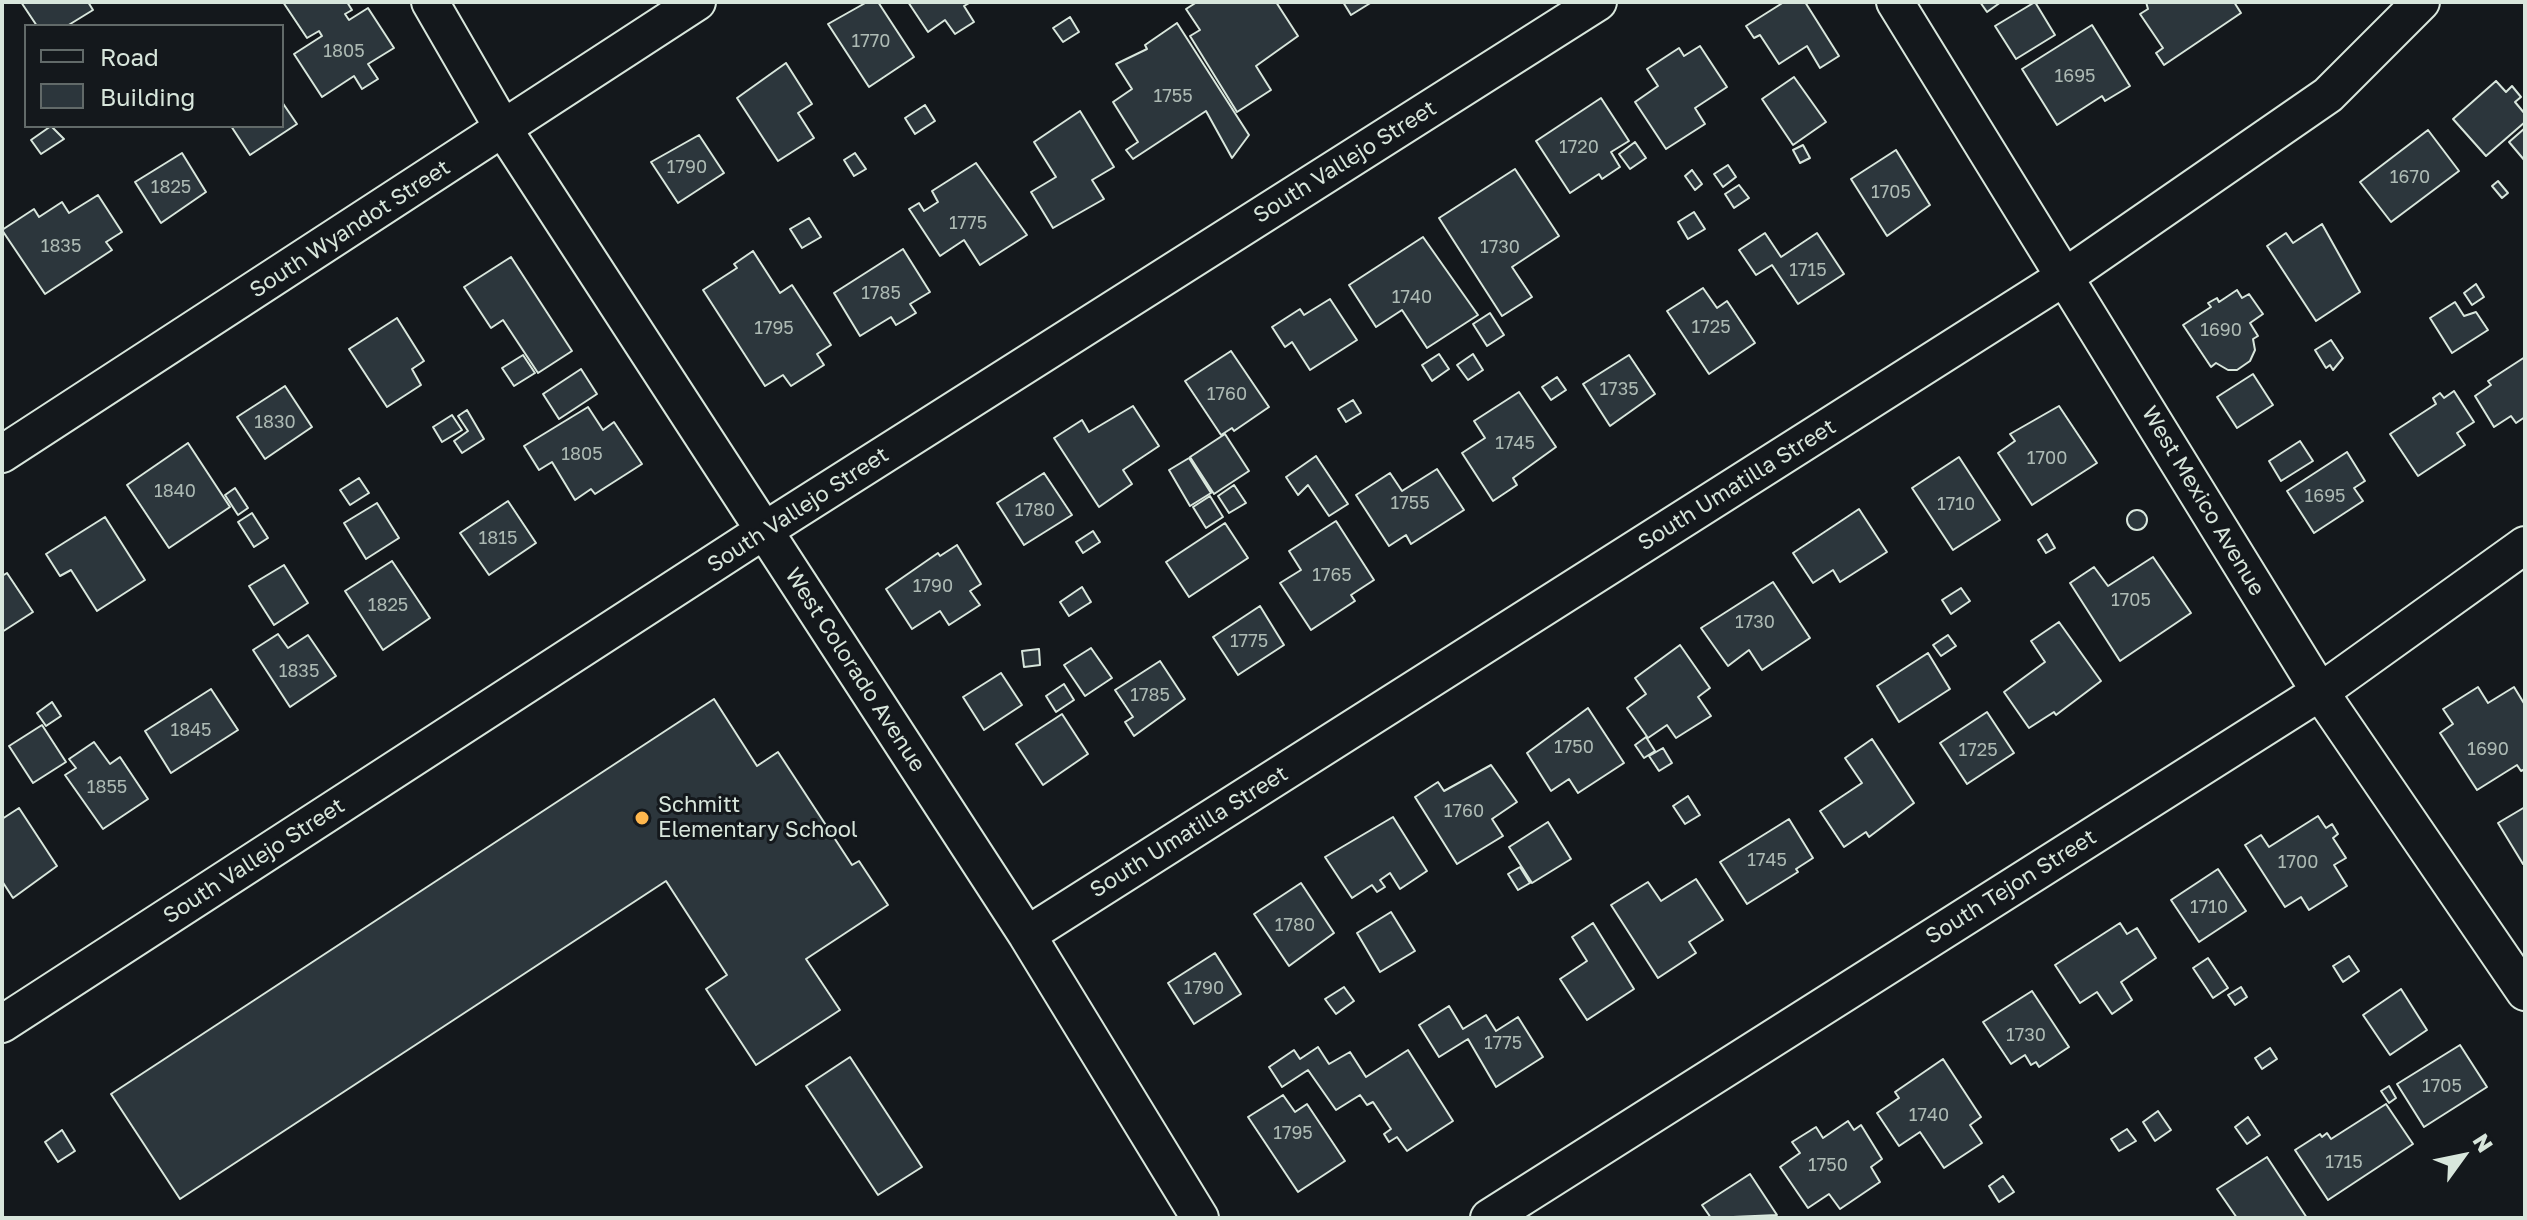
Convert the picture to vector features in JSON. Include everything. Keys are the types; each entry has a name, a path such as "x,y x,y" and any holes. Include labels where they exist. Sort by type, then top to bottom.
{"street":[{"name":"West Colorado Avenue","path":"430,2 504,130 1027,935 1200,1218"},
{"name":"South Wyandot Street","path":"2,454 697,2"},
{"name":"South Vallejo Street","path":"2,1024 765,530 1598,2"},
{"name":"West Mexico Avenue","path":"1895,2 2320,692 2525,992"},
{"name":"South Umatilla Street","path":"1027,935 2066,276 2328,95 2421,2"},
{"name":"South Tejon Street","path":"1489,1218 2320,692 2525,545"}],"building":[{"path":"21,2 88,2 93,10 70,24 36,24"},
{"path":"283,2 347,2 352,10 345,14 349,20 368,8 394,48 368,64 378,79 362,89 354,76 322,97 294,54 322,36 319,31 307,38"},
{"path":"867,2 878,2 914,57 869,87 828,24"},
{"path":"908,2 971,2 964,6 974,22 955,34 945,20 928,32"},
{"path":"1197,2 1276,2 1298,36 1256,66 1271,90 1237,112 1190,36 1200,30 1186,9"},
{"path":"1343,2 1372,2 1351,15"},
{"path":"1784,2 1805,2 1839,56 1820,68 1807,46 1779,64 1760,35 1754,38 1746,26"},
{"path":"1980,2 2001,2 1987,12"},
{"path":"2035,2 2055,35 2016,59 1995,26"},
{"path":"2146,2 2234,2 2241,13 2164,65 2156,53 2163,48 2140,14 2148,9"},
{"path":"1070,17 1079,32 1063,42 1053,28"},
{"path":"1177,23 1249,135 1232,158 1206,111 1133,159 1126,150 1138,142 1113,102 1132,89 1116,64 1147,49 1145,45"},
{"path":"2092,25 2130,86 2105,101 2102,96 2057,125 2022,69"},
{"path":"1700,46 1727,87 1695,108 1705,124 1666,149 1635,102 1658,86 1647,69 1679,48 1684,56"},
{"path":"786,63 812,104 798,113 814,138 778,161 737,98"},
{"path":"1794,77 1826,122 1793,145 1762,99"},
{"path":"2496,81 2506,92 2512,86 2521,97 2515,102 2525,114 2525,122 2486,156 2453,119"},
{"path":"1601,98 1629,141 1611,152 1620,167 1602,179 1599,174 1570,193 1536,141"},
{"path":"284,105 297,124 250,155 232,128 284,128"},
{"path":"925,105 935,121 915,134 905,118"},
{"path":"1080,111 1114,167 1092,180 1104,199 1053,228 1031,192 1056,177 1034,142"},
{"path":"48,128 53,128 64,139 41,154 31,140"},
{"path":"2525,128 2525,161 2509,142"},
{"path":"2428,130 2459,171 2391,222 2360,182"},
{"path":"699,135 724,173 678,203 651,162"},
{"path":"1635,142 1646,158 1630,169 1619,154"},
{"path":"1803,145 1810,158 1800,163 1793,150"},
{"path":"1896,150 1930,205 1887,236 1851,179"},
{"path":"182,153 206,192 161,223 135,182"},
{"path":"855,153 866,169 854,176 844,160"},
{"path":"976,163 1027,235 980,265 964,240 940,256 909,209 919,203 924,211 938,202 932,191"},
{"path":"1728,165 1736,177 1723,187 1714,174"},
{"path":"1515,169 1559,236 1512,267 1532,297 1502,316 1439,218"},
{"path":"1692,170 1702,184 1695,190 1685,176"},
{"path":"2498,181 2508,193 2502,198 2492,186"},
{"path":"1739,185 1749,198 1734,208 1725,194"},
{"path":"98,195 122,232 106,242 112,250 45,294 2,230 34,209 39,217 62,202 69,213"},
{"path":"1694,212 1705,229 1688,239 1678,222"},
{"path":"809,218 821,237 802,248 790,229"},
{"path":"2322,224 2360,292 2316,321 2267,246 2286,233 2293,243"},
{"path":"1765,233 1781,257 1817,233 1844,274 1798,304 1772,265 1756,275 1739,250"},
{"path":"1423,237 1478,315 1427,348 1402,310 1376,327 1349,285"},
{"path":"903,249 930,292 910,304 916,313 896,325 891,317 860,336 834,293"},
{"path":"753,251 780,293 792,285 831,345 817,354 824,365 791,386 783,375 765,386 703,290 737,268 734,264"},
{"path":"511,257 572,351 538,373 503,320 491,328 464,287"},
{"path":"2476,284 2484,297 2472,305 2464,293"},
{"path":"1703,288 1717,308 1727,301 1755,343 1709,374 1667,311"},
{"path":"2237,290 2242,298 2249,294 2263,314 2250,323 2258,336 2253,339 2255,350 2250,361 2237,370 2228,370 2216,363 2211,367 2183,325 2211,307 2208,303 2217,298 2219,302"},
{"path":"1330,299 1357,340 1310,370 1292,342 1285,347 1272,327 1300,309 1304,315"},
{"path":"2455,302 2464,316 2476,312 2488,330 2452,353 2430,318"},
{"path":"1490,313 1504,335 1487,346 1473,324"},
{"path":"397,318 424,361 412,369 421,385 387,407 349,349"},
{"path":"2331,340 2343,358 2333,370 2330,365 2326,368 2315,350"},
{"path":"1231,351 1269,407 1234,431 1232,428 1221,435 1185,381"},
{"path":"1439,354 1449,369 1432,381 1422,365"},
{"path":"1473,354 1483,370 1468,380 1457,365"},
{"path":"523,355 535,373 514,386 502,368"},
{"path":"1629,355 1655,394 1610,426 1583,384"},
{"path":"2525,357 2525,417 2516,423 2511,416 2494,427 2475,396 2491,385 2488,381"},
{"path":"581,369 597,394 559,419 543,394"},
{"path":"2253,374 2273,405 2237,428 2217,397"},
{"path":"1557,377 1566,390 1551,400 1542,387"},
{"path":"285,386 312,427 265,459 237,417"},
{"path":"2454,391 2474,422 2457,433 2465,445 2418,476 2390,434 2436,404 2433,398 2440,393 2444,398"},
{"path":"1519,392 1556,447 1513,478 1517,485 1493,501 1462,453 1485,438 1474,421"},
{"path":"1353,400 1361,413 1346,422 1338,409"},
{"path":"1133,406 1159,446 1123,470 1132,484 1099,507 1054,438 1082,420 1089,432"},
{"path":"2059,406 2097,463 2032,505 1998,453 2015,441 2010,434"},
{"path":"588,407 603,430 614,422 642,464 595,494 591,489 575,500 552,462 539,470 524,446"},
{"path":"467,410 484,439 462,453 454,441 468,431 458,416"},
{"path":"452,415 462,430 442,442 433,427"},
{"path":"1225,434 1249,471 1214,494 1190,457"},
{"path":"2300,441 2313,461 2281,481 2269,461"},
{"path":"188,443 230,507 169,548 127,485"},
{"path":"2347,452 2365,481 2354,488 2363,501 2314,533 2287,491"},
{"path":"1316,456 1348,504 1329,516 1308,485 1298,495 1286,477"},
{"path":"1959,457 2000,520 1953,550 1912,488"},
{"path":"1189,458 1211,493 1190,506 1169,470"},
{"path":"1437,469 1464,510 1411,544 1406,535 1389,546 1356,495 1390,473 1402,491"},
{"path":"1044,473 1072,515 1024,545 997,503"},
{"path":"359,478 369,493 350,505 340,490"},
{"path":"1234,485 1246,503 1229,513 1218,496"},
{"path":"235,488 248,508 238,515 225,495"},
{"path":"1210,496 1223,517 1206,528 1193,507"},
{"path":"508,501 536,543 489,575 460,533"},
{"path":"377,503 399,538 366,559 344,523"},
{"path":"1859,509 1887,552 1840,582 1833,570 1813,583 1793,553"},
{"path":"2137,510 2144,513 2147,520 2144,527 2137,530 2130,527 2127,520 2130,513"},
{"path":"252,513 268,538 254,547 238,522"},
{"path":"105,517 145,580 97,611 71,570 60,576 46,554"},
{"path":"1336,521 1374,580 1351,595 1355,601 1311,630 1280,583 1301,570 1289,551"},
{"path":"1225,523 1248,558 1189,597 1166,562"},
{"path":"1093,531 1100,542 1083,553 1076,542"},
{"path":"2047,534 2055,548 2046,553 2038,540"},
{"path":"957,545 981,584 970,591 980,605 949,625 940,611 912,629 886,589 938,553 940,556"},
{"path":"2153,557 2191,613 2120,661 2070,583 2094,567 2108,586"},
{"path":"392,561 430,618 383,650 345,591"},
{"path":"284,565 308,603 274,625 249,586"},
{"path":"7,573 33,612 2,632 2,576"},
{"path":"1773,582 1810,638 1762,670 1749,650 1728,666 1701,628"},
{"path":"1082,587 1091,602 1069,616 1060,602"},
{"path":"1961,588 1970,601 1951,614 1942,600"},
{"path":"1260,606 1284,645 1238,675 1213,637"},
{"path":"2059,622 2101,681 2056,715 2054,712 2029,728 2004,692 2045,662 2031,641"},
{"path":"278,634 288,648 308,635 336,676 290,707 253,650"},
{"path":"1948,635 1956,646 1941,656 1933,645"},
{"path":"1680,645 1710,688 1698,697 1711,716 1676,738 1667,725 1648,738 1627,708 1646,694 1635,678"},
{"path":"1091,648 1112,678 1085,696 1064,665"},
{"path":"1039,649 1040,665 1024,667 1022,651"},
{"path":"1928,653 1950,689 1899,722 1877,686"},
{"path":"1160,661 1185,699 1134,736 1125,722 1133,717 1115,690"},
{"path":"1001,673 1022,705 984,730 963,697"},
{"path":"1064,684 1074,700 1056,712 1046,696"},
{"path":"2478,687 2488,703 2514,687 2525,705 2525,769 2521,771 2517,765 2477,790 2440,733 2453,724 2443,709"},
{"path":"211,689 238,730 171,773 145,731"},
{"name":"Schmitt Elementary School","path":"714,699 757,766 778,752 852,865 859,861 888,905 806,959 840,1010 756,1065 706,989 727,975 666,881 180,1199 111,1094"},
{"path":"52,702 61,716 46,726 37,713"},
{"path":"1588,708 1624,763 1578,793 1569,779 1551,791 1527,753"},
{"path":"1987,712 2014,753 1967,784 1940,743"},
{"path":"1062,714 1088,754 1043,785 1016,744"},
{"path":"42,725 66,762 33,783 9,746"},
{"path":"1646,737 1655,751 1644,758 1635,745"},
{"path":"1872,739 1914,803 1869,837 1866,832 1844,847 1820,811 1862,783 1845,758"},
{"path":"94,742 110,764 120,757 148,799 103,829 65,775 76,768 69,759"},
{"path":"1663,748 1672,763 1659,771 1649,756"},
{"path":"1491,765 1517,802 1492,819 1503,836 1457,864 1415,797 1438,782 1444,791"},
{"path":"1688,796 1700,815 1685,824 1673,806"},
{"path":"2525,807 2525,863 2523,864 2498,823"},
{"path":"19,808 57,866 13,898 2,881 2,819"},
{"path":"2318,816 2326,828 2332,824 2338,834 2333,838 2346,858 2334,865 2347,886 2309,910 2301,897 2285,907 2245,845 2261,835 2269,847"},
{"path":"1393,817 1427,871 1400,889 1390,873 1380,880 1385,887 1377,892 1372,885 1352,898 1325,857"},
{"path":"1789,819 1813,858 1796,869 1798,872 1747,904 1720,862"},
{"path":"1548,822 1571,859 1532,883 1509,847"},
{"path":"1520,867 1530,883 1518,890 1508,874"},
{"path":"2218,869 2246,911 2199,942 2171,900"},
{"path":"1696,879 1723,920 1689,942 1696,953 1658,978 1611,905 1648,882 1661,901"},
{"path":"1301,883 1334,933 1289,966 1254,914"},
{"path":"1391,912 1415,951 1380,972 1357,933"},
{"path":"1593,923 1634,989 1587,1020 1560,979 1587,961 1572,937"},
{"path":"2120,923 2127,934 2137,928 2156,958 2121,982 2132,1000 2112,1014 2097,992 2080,1003 2055,965"},
{"path":"1215,953 1241,994 1194,1024 1168,983"},
{"path":"2349,956 2359,971 2343,982 2333,966"},
{"path":"2208,958 2228,988 2213,998 2193,968"},
{"path":"1344,987 1354,1001 1336,1014 1325,999"},
{"path":"2241,987 2247,997 2235,1005 2228,995"},
{"path":"2401,989 2427,1030 2390,1055 2363,1015"},
{"path":"2032,991 2069,1047 2039,1067 2036,1062 2031,1065 2025,1055 2011,1064 1983,1022"},
{"path":"1449,1006 1463,1029 1486,1015 1496,1031 1518,1017 1543,1057 1496,1087 1468,1039 1439,1057 1419,1025"},
{"path":"2460,1045 2487,1087 2424,1127 2397,1084"},
{"path":"1318,1047 1329,1064 1350,1052 1366,1077 1408,1050 1453,1121 1407,1151 1397,1137 1389,1142 1384,1134 1391,1129 1373,1102 1367,1105 1360,1095 1336,1110 1308,1070 1282,1087 1269,1067 1294,1050 1300,1059"},
{"path":"2270,1048 2277,1059 2262,1069 2255,1058"},
{"path":"850,1057 922,1167 878,1195 806,1086"},
{"path":"1943,1059 1981,1117 1970,1125 1982,1143 1944,1168 1920,1132 1899,1146 1877,1113 1899,1098 1895,1092"},
{"path":"2389,1086 2396,1098 2389,1103 2381,1091"},
{"path":"1283,1095 1295,1112 1307,1104 1345,1161 1298,1192 1248,1117"},
{"path":"2386,1104 2413,1144 2328,1200 2295,1150 2320,1134 2322,1137 2327,1133 2331,1139"},
{"path":"2158,1111 2171,1130 2155,1141 2143,1122"},
{"path":"2248,1117 2260,1135 2247,1144 2235,1127"},
{"path":"1848,1121 1854,1130 1861,1125 1882,1159 1871,1167 1880,1182 1840,1209 1829,1194 1808,1208 1780,1167 1800,1153 1792,1142 1816,1127 1823,1138"},
{"path":"2127,1129 2136,1141 2119,1151 2111,1139"},
{"path":"62,1130 75,1151 58,1162 45,1142"},
{"path":"2267,1157 2307,1218 2237,1218 2217,1189"},
{"path":"1750,1174 1777,1215 1711,1218 1702,1205"},
{"path":"2003,1176 2014,1192 1999,1202 1989,1186"}],"place":[{"name":"Schmitt Elementary School","path":"642,818"}]}
